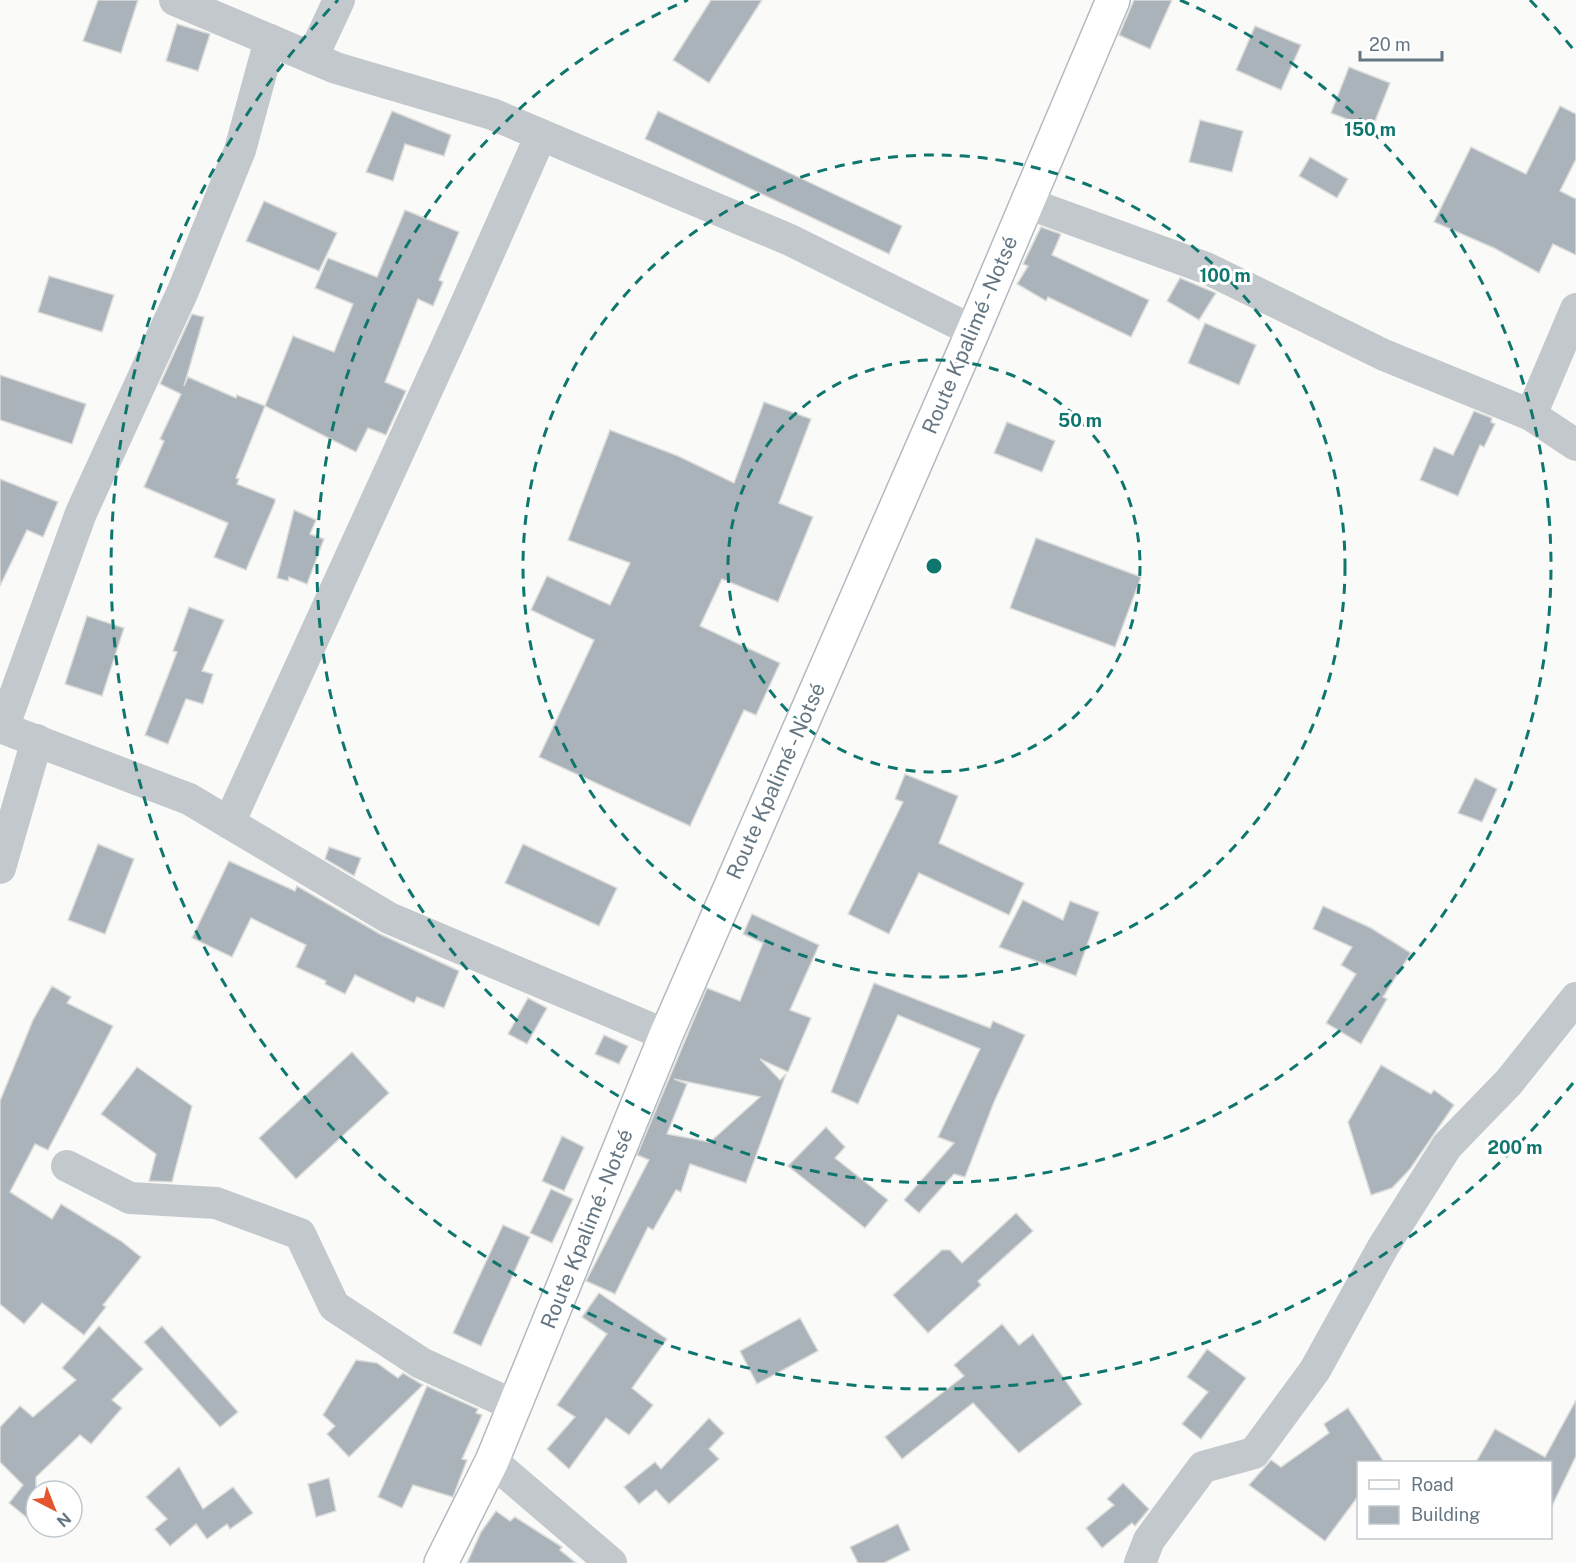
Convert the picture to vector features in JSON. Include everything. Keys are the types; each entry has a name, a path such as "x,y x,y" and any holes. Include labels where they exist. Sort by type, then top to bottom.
{"main road":[{"name":"Route Kpalimé - Notsé","path":"441,1563 492,1461 666,1035 973,331 1113,0"}],"street":[{"path":"175,0 336,68 492,114 790,240 973,331"},
{"path":"312,58 339,0"},
{"path":"270,40 240,150 183,291 81,513 2,728 189,799 389,918 666,1035"},
{"path":"229,823 541,135"},
{"path":"1027,203 1206,268 1384,355 1531,415 1576,445"},
{"path":"1531,415 1576,309"},
{"path":"0,868 37,740"},
{"path":"1140,1563 1149,1540 1203,1467 1254,1453 1315,1370 1383,1247 1447,1146 1509,1082 1576,998"},
{"path":"66,1166 130,1198 216,1203 300,1234 334,1306 421,1363 515,1406"},
{"path":"492,1461 611,1563"}],"building":[{"path":"98,0 138,0 121,53 83,41"},
{"path":"711,0 762,0 709,83 673,60"},
{"path":"1134,0 1172,0 1150,49 1119,35"},
{"path":"177,24 210,34 198,71 166,61"},
{"path":"1255,26 1301,45 1281,90 1236,70"},
{"path":"1349,67 1390,83 1372,129 1331,113"},
{"path":"1560,106 1576,114 1576,159 1560,191 1576,199 1576,255 1553,244 1539,273 1494,248 1434,222 1471,147 1526,174"},
{"path":"392,111 451,135 444,156 405,144 393,181 366,172"},
{"path":"658,111 902,226 889,254 645,139"},
{"path":"1200,120 1243,131 1232,172 1189,162"},
{"path":"1310,157 1348,179 1337,198 1299,176"},
{"path":"264,201 337,233 319,271 246,241"},
{"path":"405,210 459,232 439,280 443,282 433,306 418,299 385,382 406,391 386,435 368,428 356,452 265,406 293,336 334,352 353,304 315,288 328,258 377,277"},
{"path":"1041,227 1061,234 1052,255 1149,300 1131,337 1048,297 1046,301 1017,284 1028,266 1023,264"},
{"path":"49,276 114,295 102,332 38,312"},
{"path":"1180,278 1216,293 1199,320 1167,301"},
{"path":"192,314 204,317 184,386 188,377 236,398 237,395 265,406 236,478 239,479 237,484 275,499 275,502 246,570 214,557 228,523 144,487 164,441 160,439 181,394 160,384"},
{"path":"1205,323 1256,345 1239,385 1188,363"},
{"path":"0,375 86,404 72,444 0,420"},
{"path":"764,402 811,419 779,503 813,517 778,602 722,579 700,626 780,663 756,715 744,710 690,826 539,757 594,640 531,610 547,576 610,605 630,563 568,540 610,430 678,456 734,483"},
{"path":"1474,411 1492,418 1491,422 1495,424 1484,447 1480,445 1458,496 1420,480 1434,447 1453,455"},
{"path":"1007,422 1055,441 1042,472 994,453"},
{"path":"0,479 58,502 43,537 27,530 0,586"},
{"path":"294,510 316,520 310,534 324,539 307,584 289,577 288,581 277,578"},
{"path":"1036,538 1141,577 1115,647 1010,608"},
{"path":"189,607 224,620 202,671 213,674 203,704 186,699 168,744 145,735 177,652 173,651"},
{"path":"87,616 124,628 102,696 65,684"},
{"path":"905,774 958,796 939,843 1024,883 1009,915 919,873 889,934 848,914 903,802 895,799"},
{"path":"1475,778 1497,789 1482,822 1458,813"},
{"path":"98,844 134,859 105,934 68,920"},
{"path":"523,844 617,888 599,926 505,883"},
{"path":"329,847 361,858 354,876 325,859"},
{"path":"229,861 295,891 297,886 380,934 459,971 444,1008 417,997 414,1003 355,975 345,994 325,984 326,981 296,967 306,945 251,918 232,957 192,938"},
{"path":"1023,900 1063,920 1070,901 1099,912 1076,976 999,947"},
{"path":"1323,906 1371,928 1411,953 1383,997 1387,999 1361,1044 1326,1023 1356,974 1341,965 1352,947 1313,929"},
{"path":"752,914 819,945 790,1010 811,1018 788,1072 760,1059 780,1080 786,1074 746,1183 690,1164 681,1192 676,1190 653,1230 648,1227 615,1294 586,1281 649,1160 637,1155 707,988 740,1001 763,943 743,934","holes":["674,1079 760,1097 710,1142 667,1134 687,1084"]},
{"path":"874,983 990,1028 993,1021 1025,1035 994,1102 965,1177 954,1174 919,1213 904,1200 954,1143 938,1137 980,1049 898,1015 858,1104 831,1092"},
{"path":"52,986 71,997 67,1003 113,1026 48,1150 35,1144 10,1192 52,1219 61,1204 121,1241 141,1257 103,1305 106,1307 84,1335 42,1303 24,1324 0,1304 0,1101 33,1020"},
{"path":"528,998 547,1008 527,1044 508,1034"},
{"path":"604,1035 628,1046 619,1064 595,1054"},
{"path":"352,1052 389,1093 296,1179 259,1138"},
{"path":"1381,1065 1431,1094 1434,1090 1454,1105 1410,1169 1392,1188 1371,1195 1348,1122"},
{"path":"137,1067 192,1106 172,1182 149,1181 156,1154 101,1114"},
{"path":"826,1127 845,1147 835,1158 888,1200 865,1228 788,1166"},
{"path":"562,1136 584,1147 564,1191 542,1181"},
{"path":"551,1189 573,1199 552,1243 530,1233"},
{"path":"1016,1213 1033,1231 978,1281 981,1285 928,1333 893,1295 942,1250 950,1250 962,1263"},
{"path":"503,1225 530,1237 481,1346 453,1333"},
{"path":"599,1293 667,1339 632,1388 653,1405 629,1435 606,1418 569,1469 547,1449 575,1417 557,1405 607,1334 582,1317"},
{"path":"800,1318 818,1351 757,1384 740,1351"},
{"path":"1002,1324 1019,1345 1033,1334 1082,1404 1019,1453 973,1403 902,1459 885,1437 964,1376 954,1365"},
{"path":"99,1326 143,1369 112,1400 122,1408 91,1444 80,1435 36,1479 24,1479 24,1515 9,1503 23,1485 0,1462 0,1427 20,1406 33,1417 76,1380 62,1368"},
{"path":"162,1326 238,1412 220,1427 144,1342"},
{"path":"1207,1349 1246,1378 1201,1439 1182,1424 1208,1392 1187,1377"},
{"path":"356,1360 377,1363 398,1378 403,1373 423,1385 349,1457 327,1434 335,1426 323,1415"},
{"path":"427,1386 478,1409 476,1413 482,1415 462,1459 467,1460 453,1497 413,1485 402,1508 378,1497"},
{"path":"1576,1400 1576,1456 1552,1506 1552,1461 1477,1461 1495,1429 1545,1457"},
{"path":"1348,1408 1383,1461 1357,1461 1357,1498 1325,1541 1249,1485 1271,1460 1281,1467 1329,1433 1324,1424"},
{"path":"709,1418 724,1433 709,1449 719,1459 669,1504 656,1490 639,1504 624,1487 655,1462 661,1469"},
{"path":"179,1467 203,1509 233,1487 253,1513 230,1529 227,1524 207,1539 196,1524 170,1546 155,1529 167,1519 146,1497"},
{"path":"329,1478 336,1511 316,1517 308,1484"},
{"path":"1123,1483 1149,1509 1135,1526 1132,1523 1102,1548 1086,1528 1114,1505 1107,1499"},
{"path":"496,1511 510,1521 515,1517 562,1547 560,1550 576,1563 467,1563 481,1532"},
{"path":"898,1524 910,1550 884,1563 858,1563 850,1547"}]}
